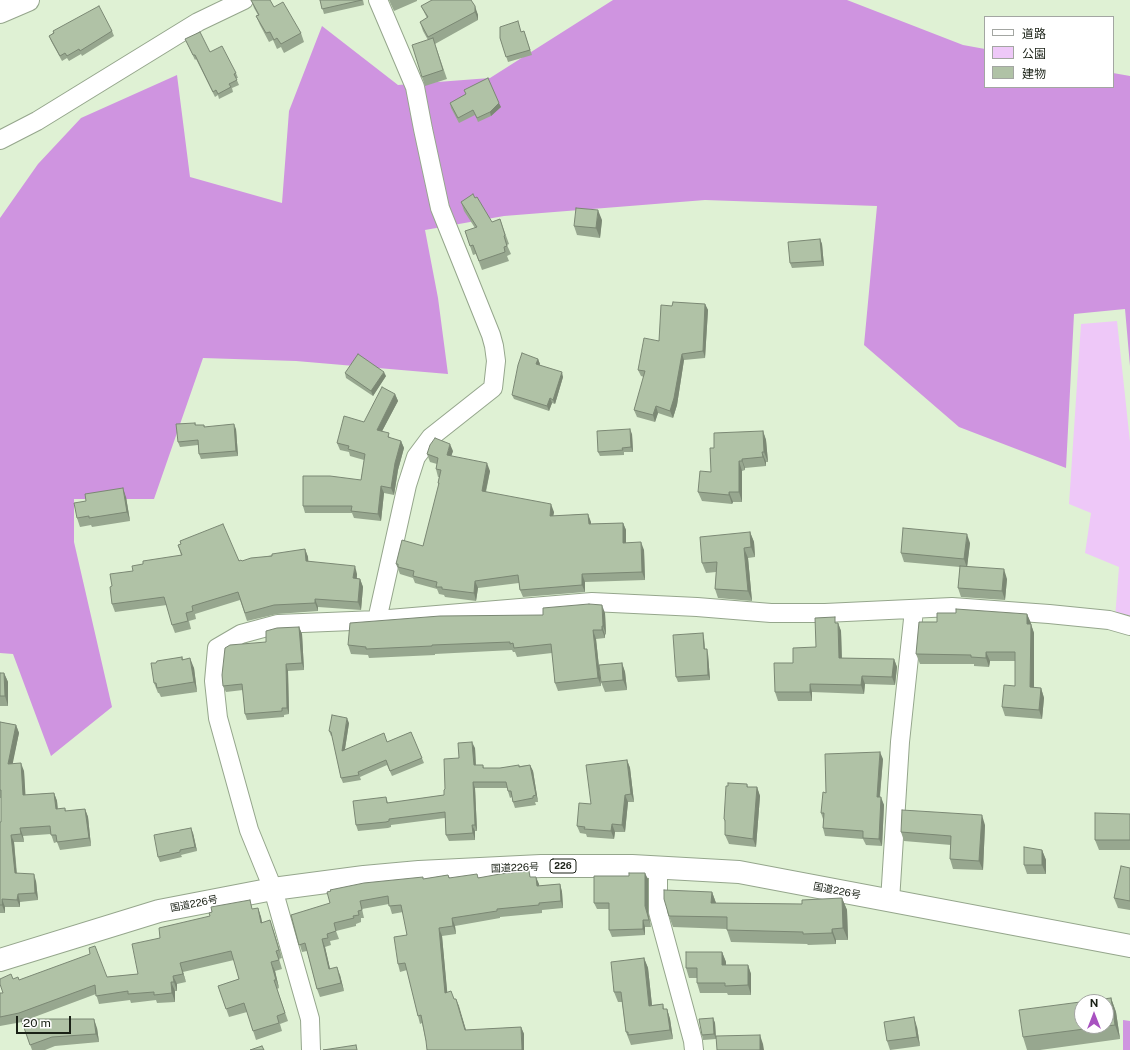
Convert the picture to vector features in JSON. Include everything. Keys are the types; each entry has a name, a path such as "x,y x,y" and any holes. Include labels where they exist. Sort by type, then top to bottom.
{"main road":[{"path":"0,12 28,0"},
{"name":"国道226号","path":"0,960 159,911 274,889 364,877 419,872 541,866 632,866 739,872 1130,946"}],"street":[{"path":"0,140 37,121 198,22 244,0"},
{"path":"377,620 407,485 416,457 431,437 493,388 496,361 491,335 440,208 422,129 416,87 378,0"},
{"path":"311,1050 310,1020 274,889 249,830 218,718 214,681 217,648 242,634 278,624 377,620 592,602 697,607 771,613 825,613 914,610 952,607 1042,613 1108,620 1130,626"},
{"path":"890,901 900,742 914,610"},
{"path":"658,868 658,912 693,1041 694,1050"}],"green space":[{"path":"1117,321 1130,442 1130,621 1115,618 1119,567 1085,553 1091,513 1069,504 1081,324"}],"shaded area":[{"path":"613,0 847,0 963,45 984,49 984,88 1114,88 1114,73 1130,76 1130,366 1125,309 1074,314 1066,468 959,427 864,345 877,206 705,200 504,216 425,230 438,298 448,374 296,361 203,358 154,499 74,499 74,542 112,707 51,756 13,654 0,653 0,218 38,164 81,118 177,75 190,177 282,203 289,111 322,26 398,85 490,78"},
{"path":"1123,1020 1130,1021 1130,1050 1123,1050"}],"building":[{"path":"251,0 270,0 274,7 283,2 301,33 281,44 277,38 274,40 270,32 266,33 256,16 259,15"},
{"path":"320,0 362,0 322,9"},
{"path":"432,0 471,0 475,6 475,12 428,37 420,22 428,17 421,6"},
{"path":"99,6 112,31 80,51 79,49 67,56 65,53 60,56 49,36 54,33 53,31"},
{"path":"518,21 521,32 524,31 530,50 506,57 500,38 500,27"},
{"path":"200,32 210,52 222,46 236,73 234,74 237,80 229,84 231,87 218,94 216,90 213,92 195,55 193,55 185,39"},
{"path":"433,38 443,70 422,77 412,45"},
{"path":"488,78 499,103 490,112 477,118 473,110 458,118 450,103 466,94 464,90"},
{"path":"473,194 475,198 477,197 492,222 500,219 507,246 504,247 505,252 479,261 473,245 470,246 465,231 477,227 461,202"},
{"path":"576,208 598,210 596,228 574,226"},
{"path":"820,239 822,261 790,263 788,242"},
{"path":"673,302 705,304 703,351 682,354 674,398 670,411 656,406 653,415 634,410 645,371 638,370 644,338 659,341 661,305 672,306"},
{"path":"522,353 538,359 536,364 562,372 553,400 550,398 547,406 512,395"},
{"path":"358,354 384,372 371,391 345,373"},
{"path":"382,387 395,394 377,430 389,433 388,437 401,441 395,463 391,488 381,486 378,514 351,511 352,506 303,506 303,476 330,476 361,480 365,454 348,449 349,446 337,443 344,416 364,422"},
{"path":"195,423 195,425 204,425 204,427 234,424 236,451 199,454 198,440 178,442 176,424"},
{"path":"630,429 631,447 622,448 623,450 598,452 597,431"},
{"path":"763,431 763,457 742,459 742,461 739,461 739,492 729,492 729,495 698,492 700,471 711,472 710,448 714,448 714,433"},
{"path":"435,438 450,444 447,455 487,463 482,491 551,504 550,516 588,514 589,524 623,523 623,543 641,542 642,572 582,574 582,585 520,590 518,575 475,581 474,593 436,587 437,582 413,576 414,571 398,567 398,564 396,564 402,540 423,546 441,470 436,469 438,458 427,454 430,445"},
{"path":"123,488 127,512 89,518 89,516 77,518 74,503 86,501 85,494"},
{"path":"223,524 239,561 305,549 306,561 355,566 353,578 360,579 358,602 315,599 315,603 274,605 245,613 238,592 192,606 193,611 186,613 188,621 172,625 164,597 112,604 110,574 133,571 132,566 143,564 143,561 182,555 178,545 181,544 180,541"},
{"path":"903,528 967,534 964,559 901,553"},
{"path":"750,532 751,547 744,548 748,591 715,589 717,562 702,563 700,537"},
{"path":"960,566 1004,569 1002,591 958,588"},
{"path":"589,604 602,605 602,630 593,630 598,678 555,683 551,644 514,648 513,643 510,644 510,642 366,649 366,647 348,645 350,623 440,616 543,615 543,608"},
{"path":"956,609 1027,614 1027,624 1031,624 1030,687 1041,688 1039,710 1002,707 1004,685 1015,686 1015,652 986,652 986,658 971,657 971,655 916,654 919,622 937,622 937,613 956,613"},
{"path":"835,617 835,623 838,623 839,658 894,659 892,677 862,676 861,685 810,684 810,692 775,692 774,663 793,663 793,648 816,647 815,618"},
{"path":"299,627 302,663 286,664 287,708 282,708 282,711 245,714 242,684 223,686 222,675 225,648 230,645 266,642 266,631 277,628"},
{"path":"703,633 704,649 707,649 708,675 676,677 673,635"},
{"path":"182,657 182,660 190,658 194,682 157,688 156,683 154,683 151,663"},
{"path":"622,663 623,680 601,682 599,665"},
{"path":"0,673 4,673 5,696 0,696"},
{"path":"332,715 347,718 342,751 384,733 387,742 411,732 422,758 390,771 386,760 358,772 359,775 341,778 331,732 329,731"},
{"path":"0,722 16,725 8,764 21,763 23,795 54,793 56,809 65,808 65,811 85,809 89,838 57,842 56,835 51,835 50,826 20,828 21,834 11,835 15,873 34,874 35,893 18,894 17,900 2,899 2,905 0,905"},
{"path":"472,742 474,765 483,765 483,768 500,768 530,765 536,795 533,796 533,798 513,802 511,791 508,791 506,782 473,782 475,825 472,825 473,833 446,835 445,812 389,819 389,821 386,822 356,825 353,801 386,797 387,803 444,795 444,759 459,758 458,743"},
{"path":"880,752 877,797 881,797 879,839 863,838 863,831 823,828 824,813 821,813 823,792 826,793 825,754"},
{"path":"627,760 631,794 625,795 622,825 612,824 611,831 584,829 585,827 577,826 579,803 591,804 586,765"},
{"path":"728,783 747,784 747,787 757,787 753,839 725,835 724,819 726,786 728,786"},
{"path":"902,810 982,815 979,861 950,859 951,836 901,832"},
{"path":"1095,813 1130,814 1130,840 1095,840"},
{"path":"191,828 195,847 158,857 154,835"},
{"path":"1024,847 1042,850 1042,865 1024,865"},
{"path":"1121,866 1130,868 1130,901 1114,898"},
{"path":"529,871 530,877 536,877 537,886 560,884 561,901 539,903 539,905 497,909 497,911 452,918 453,926 439,928 445,993 451,991 454,999 456,999 465,1030 521,1027 522,1050 427,1050 421,1015 418,1016 405,963 398,964 394,937 407,935 401,905 389,906 388,896 360,901 362,910 358,911 359,915 353,916 354,918 334,923 336,931 327,934 328,938 322,939 329,969 337,967 341,983 317,989 305,943 299,945 291,915 330,903 327,892 331,891 330,890 364,883 423,877 423,879 448,875 449,878 477,874 478,878"},
{"path":"629,873 645,873 645,906 649,920 643,920 643,929 609,930 609,903 594,903 594,876 629,876"},
{"path":"664,890 712,892 711,903 802,904 802,900 842,898 843,928 832,929 832,933 803,934 803,932 727,930 727,917 669,916 664,899"},
{"path":"250,900 252,909 258,908 261,923 270,920 279,950 276,951 279,960 271,962 276,980 274,980 285,1013 277,1016 279,1023 253,1031 244,1003 226,1009 218,986 239,979 231,951 180,963 183,974 173,976 174,982 171,982 172,993 154,995 154,992 128,994 128,991 96,996 95,985 19,1013 0,1017 0,993 3,993 0,979 11,974 13,979 18,977 19,980 90,954 89,948 95,946 107,977 138,974 132,944 160,938 159,928 210,916 209,913 212,912 211,907"},
{"path":"686,952 722,952 722,965 748,965 748,985 725,986 725,983 697,983 697,968 686,968"},
{"path":"644,958 649,1006 663,1004 663,1009 667,1009 670,1030 628,1035 628,1032 626,1032 621,992 614,992 611,962"},
{"path":"1074,1003 1074,1030 1023,1037 1019,1010"},
{"path":"914,1017 917,1037 887,1041 884,1022"},
{"path":"713,1018 714,1034 702,1035 699,1019"},
{"path":"21,1019 94,1019 96,1034 52,1037 30,1045"},
{"path":"760,1035 760,1050 717,1050 716,1036"},
{"path":"356,1045 357,1050 323,1050"},
{"path":"262,1046 264,1050 250,1050"}]}
